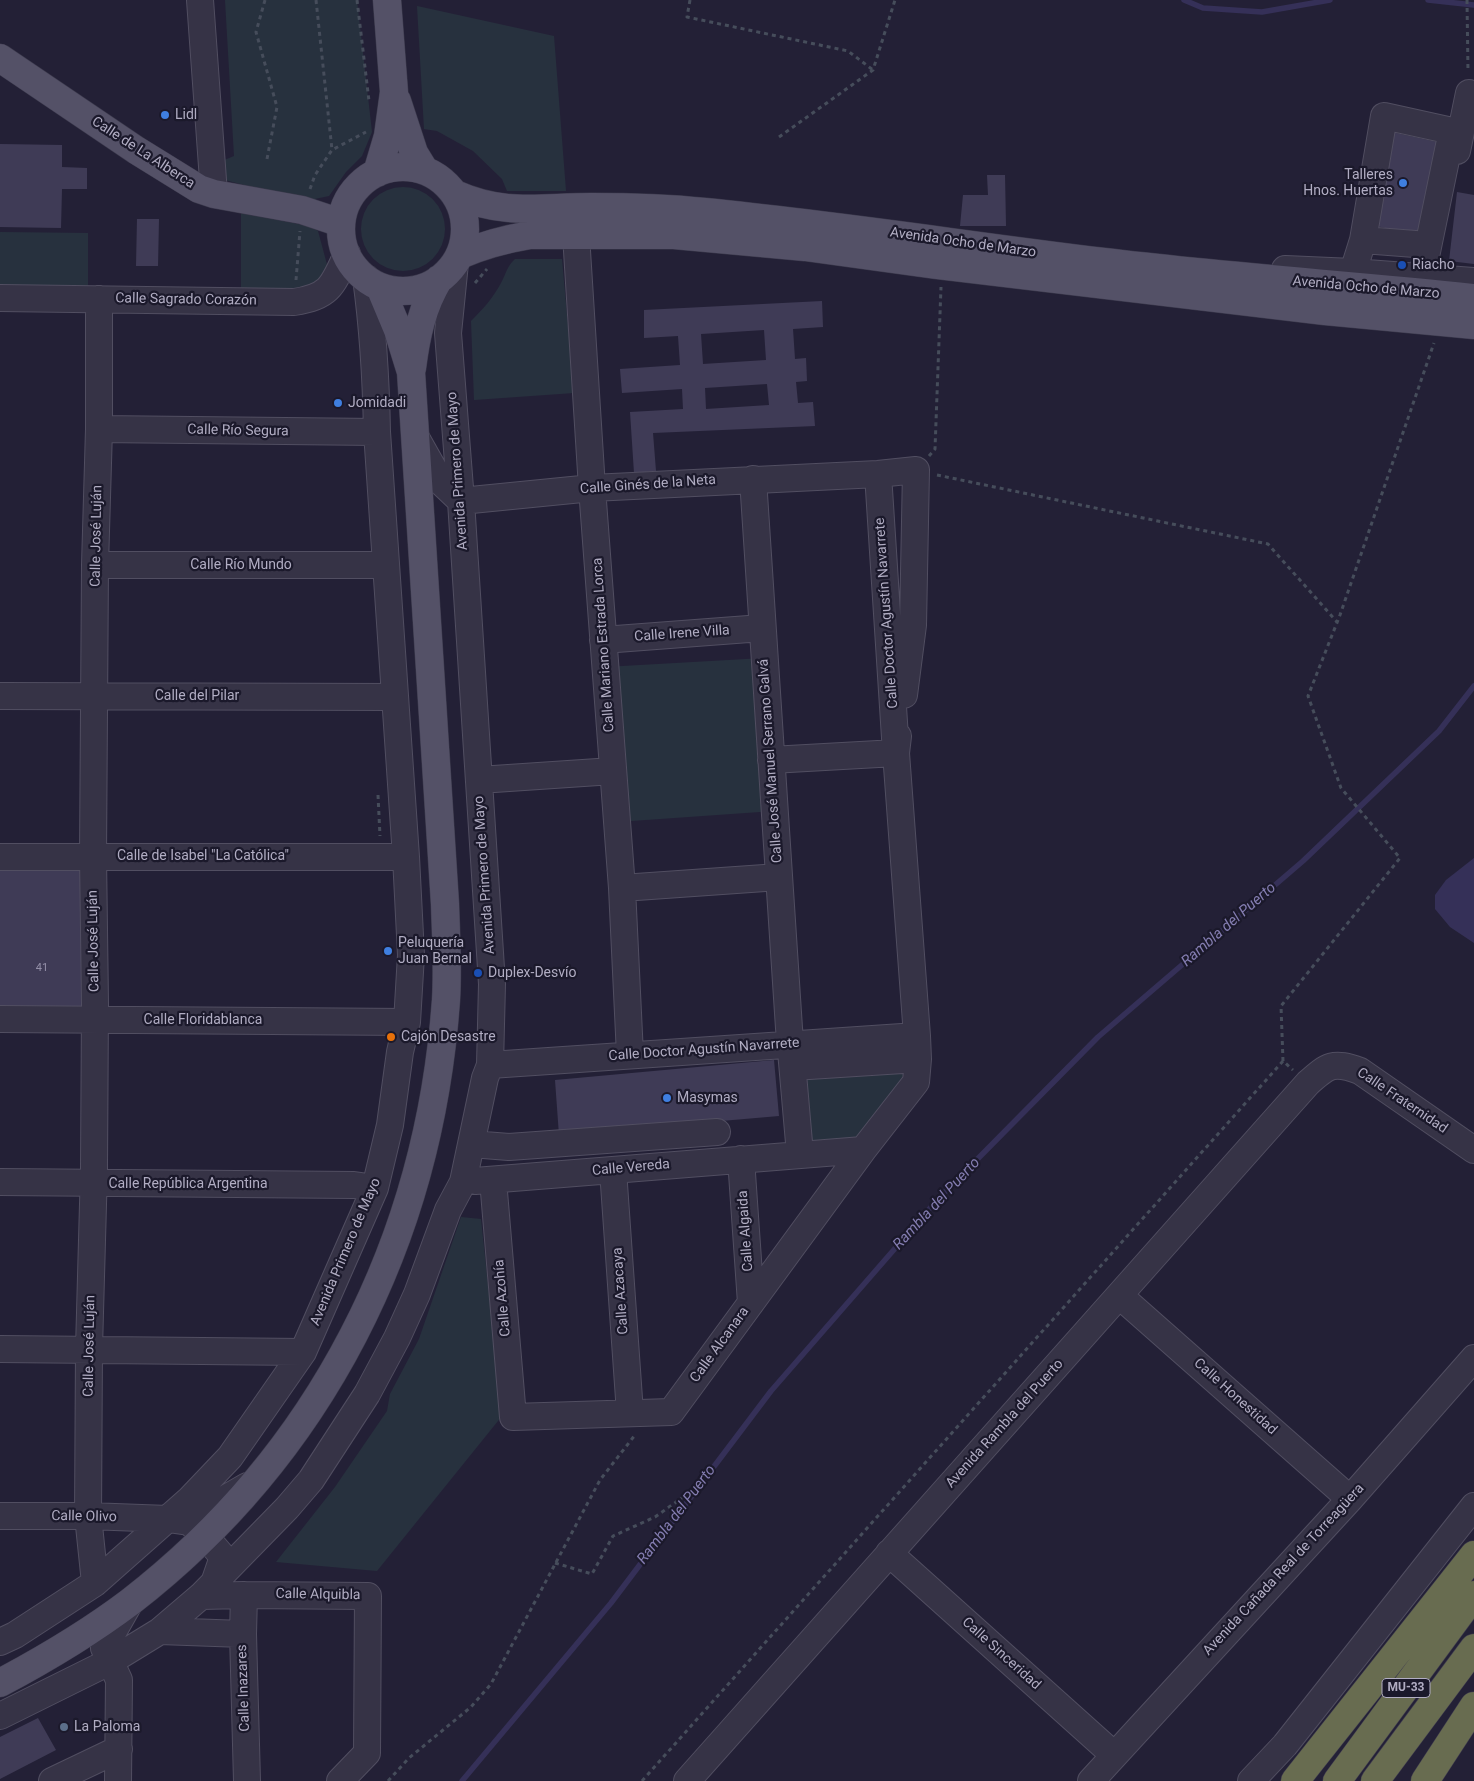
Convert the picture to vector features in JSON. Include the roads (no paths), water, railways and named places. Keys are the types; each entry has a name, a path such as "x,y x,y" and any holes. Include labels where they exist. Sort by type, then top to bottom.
{"highway":[{"path":"1295,1781 1474,1555"},
{"name":"MU-33","path":"1337,1781 1474,1595"},
{"name":"MU-33","path":"1375,1781 1474,1648"},
{"path":"1425,1781 1474,1706"}],"main road":[{"path":"387,0 394,92 406,133 414,153 425,171"},
{"name":"Calle de La Alberca","path":"0,58 199,189 214,194 305,201 344,214"},
{"path":"377,173 388,136 394,92"},
{"path":"409,167 425,171 442,180 455,194 464,217 464,242 451,266 421,288 400,291 373,282 355,268 347,254 341,235 344,214 359,185 377,173 393,168 409,167"},
{"name":"Avenida Ocho de Marzo","path":"455,194 470,201 505,209 539,210 590,207 680,210 781,219 1105,262 1474,298"},
{"name":"Avenida Ocho de Marzo","path":"451,266 480,246 515,237 576,234 674,236 805,247 945,266 1305,309 1474,325"},
{"name":"Avenida Primero de Mayo","path":"411,372 421,318 427,301 451,266"},
{"name":"Avenida Primero de Mayo","path":"0,1683 64,1647 130,1602 187,1526 256,1481 295,1432 320,1395 342,1356 379,1283 408,1205 428,1127 439,1064 447,974 445,904 411,372 398,330 373,282"}],"street":[{"path":"200,0 214,194"},
{"path":"1426,277 1469,93"},
{"path":"1353,272 1362,240 1384,116 1452,131 1428,245 1426,277"},
{"name":"Calle Mariano Estrada Lorca","path":"576,234 592,488 622,888 630,1056"},
{"path":"1362,240 1428,245"},
{"name":"Calle Sagrado Corazón","path":"0,298 294,302 312,300 329,289 347,254"},
{"path":"1105,262 1353,272 1474,281"},
{"name":"Avenida Primero de Mayo","path":"0,1716 111,1661 160,1631 207,1589 252,1544 311,1480 338,1441 397,1338 417,1294 448,1210 463,1182 485,1078 490,1065 492,984 461,501 448,332 451,266"},
{"name":"Avenida Primero de Mayo","path":"0,1642 15,1635 187,1526 190,1499 230,1457 303,1352 375,1188 390,1125 406,1022 410,954 394,857 395,697 377,432 376,374 372,319 373,282"},
{"name":"Calle José Luján","path":"95,1583 88,1516 89,1350 94,1183 95,1019 93,856 99,299"},
{"name":"Calle Río Segura","path":"99,429 377,432"},
{"path":"415,436 441,482 461,501"},
{"name":"Calle Ginés de la Neta","path":"461,501 592,488 878,474 916,470"},
{"name":"Calle Doctor Agustín Navarrete","path":"896,753 913,625 916,470"},
{"name":"Calle Doctor Agustín Navarrete","path":"490,1065 630,1056 792,1055 918,1048 878,474"},
{"name":"Calle José Manuel Serrano Galvá","path":"753,479 779,876 800,1154"},
{"name":"Calle Río Mundo","path":"96,565 386,565"},
{"name":"Calle Irene Villa","path":"603,640 762,628"},
{"name":"Calle del Pilar","path":"0,696 395,697"},
{"path":"771,760 896,753"},
{"path":"479,780 613,772"},
{"name":"Calle de Isabel \"La Católica\"","path":"0,856 394,857"},
{"path":"622,888 779,876"},
{"name":"Calle Floridablanca","path":"0,1019 406,1022"},
{"name":"Calle Alcanara","path":"512,1417 671,1412 863,1150 916,1082 918,1048"},
{"name":"Calle Fraternidad","path":"1316,1075 1345,1065 1360,1071 1474,1150"},
{"name":"Avenida Rambla del Puerto","path":"687,1781 1316,1075"},
{"path":"471,1144 509,1147 716,1132"},
{"name":"Calle Vereda","path":"463,1182 863,1150"},
{"name":"Calle Algaida","path":"741,1159 751,1303"},
{"name":"Calle Azacaya","path":"612,1170 642,1413"},
{"name":"Calle Azohía","path":"493,1180 512,1417"},
{"name":"Calle República Argentina","path":"0,1182 354,1185 375,1188"},
{"name":"Calle Honestidad","path":"1120,1296 1350,1499"},
{"path":"0,1349 303,1352"},
{"name":"Avenida Cañada Real de Torreagüera","path":"1091,1781 1350,1499 1474,1358"},
{"path":"1251,1781 1285,1745 1474,1506"},
{"name":"Calle Olivo","path":"0,1516 88,1516 187,1526"},
{"path":"187,1526 223,1557"},
{"name":"Avenida Primero de Mayo","path":"207,1589 223,1557 252,1544"},
{"name":"Calle Sinceridad","path":"889,1553 1114,1755"},
{"name":"Calle Alquibla","path":"207,1589 244,1595 368,1596 366,1753 340,1781"},
{"name":"Calle Inazares","path":"244,1595 246,1781"},
{"name":"Avenida Primero de Mayo","path":"111,1661 104,1648 130,1602"},
{"path":"160,1631 243,1634"},
{"path":"111,1661 119,1680 118,1781"},
{"path":"1429,1781 1474,1727"},
{"path":"52,1781 119,1748"}],"waterway":[{"path":"1184,0 1203,8 1262,12 1330,0"},
{"path":"1428,0 1474,5"},
{"name":"Rambla del Puerto","path":"462,1781 611,1603 771,1391 938,1199 1098,1037 1303,861 1439,731 1474,686"}],"place":[{"name":"Lidl","path":"165,115"},
{"name":"Talleres Hnos. Huertas","path":"1403,183"},
{"name":"Riacho","path":"1402,265"},
{"name":"Jomidadi","path":"338,403"},
{"name":"Peluquería Juan Bernal","path":"388,951"},
{"name":"Duplex-Desvío","path":"478,973"},
{"name":"Cajón Desastre","path":"391,1037"},
{"name":"Masymas","path":"667,1098"},
{"name":"La Paloma","path":"64,1727"}]}
